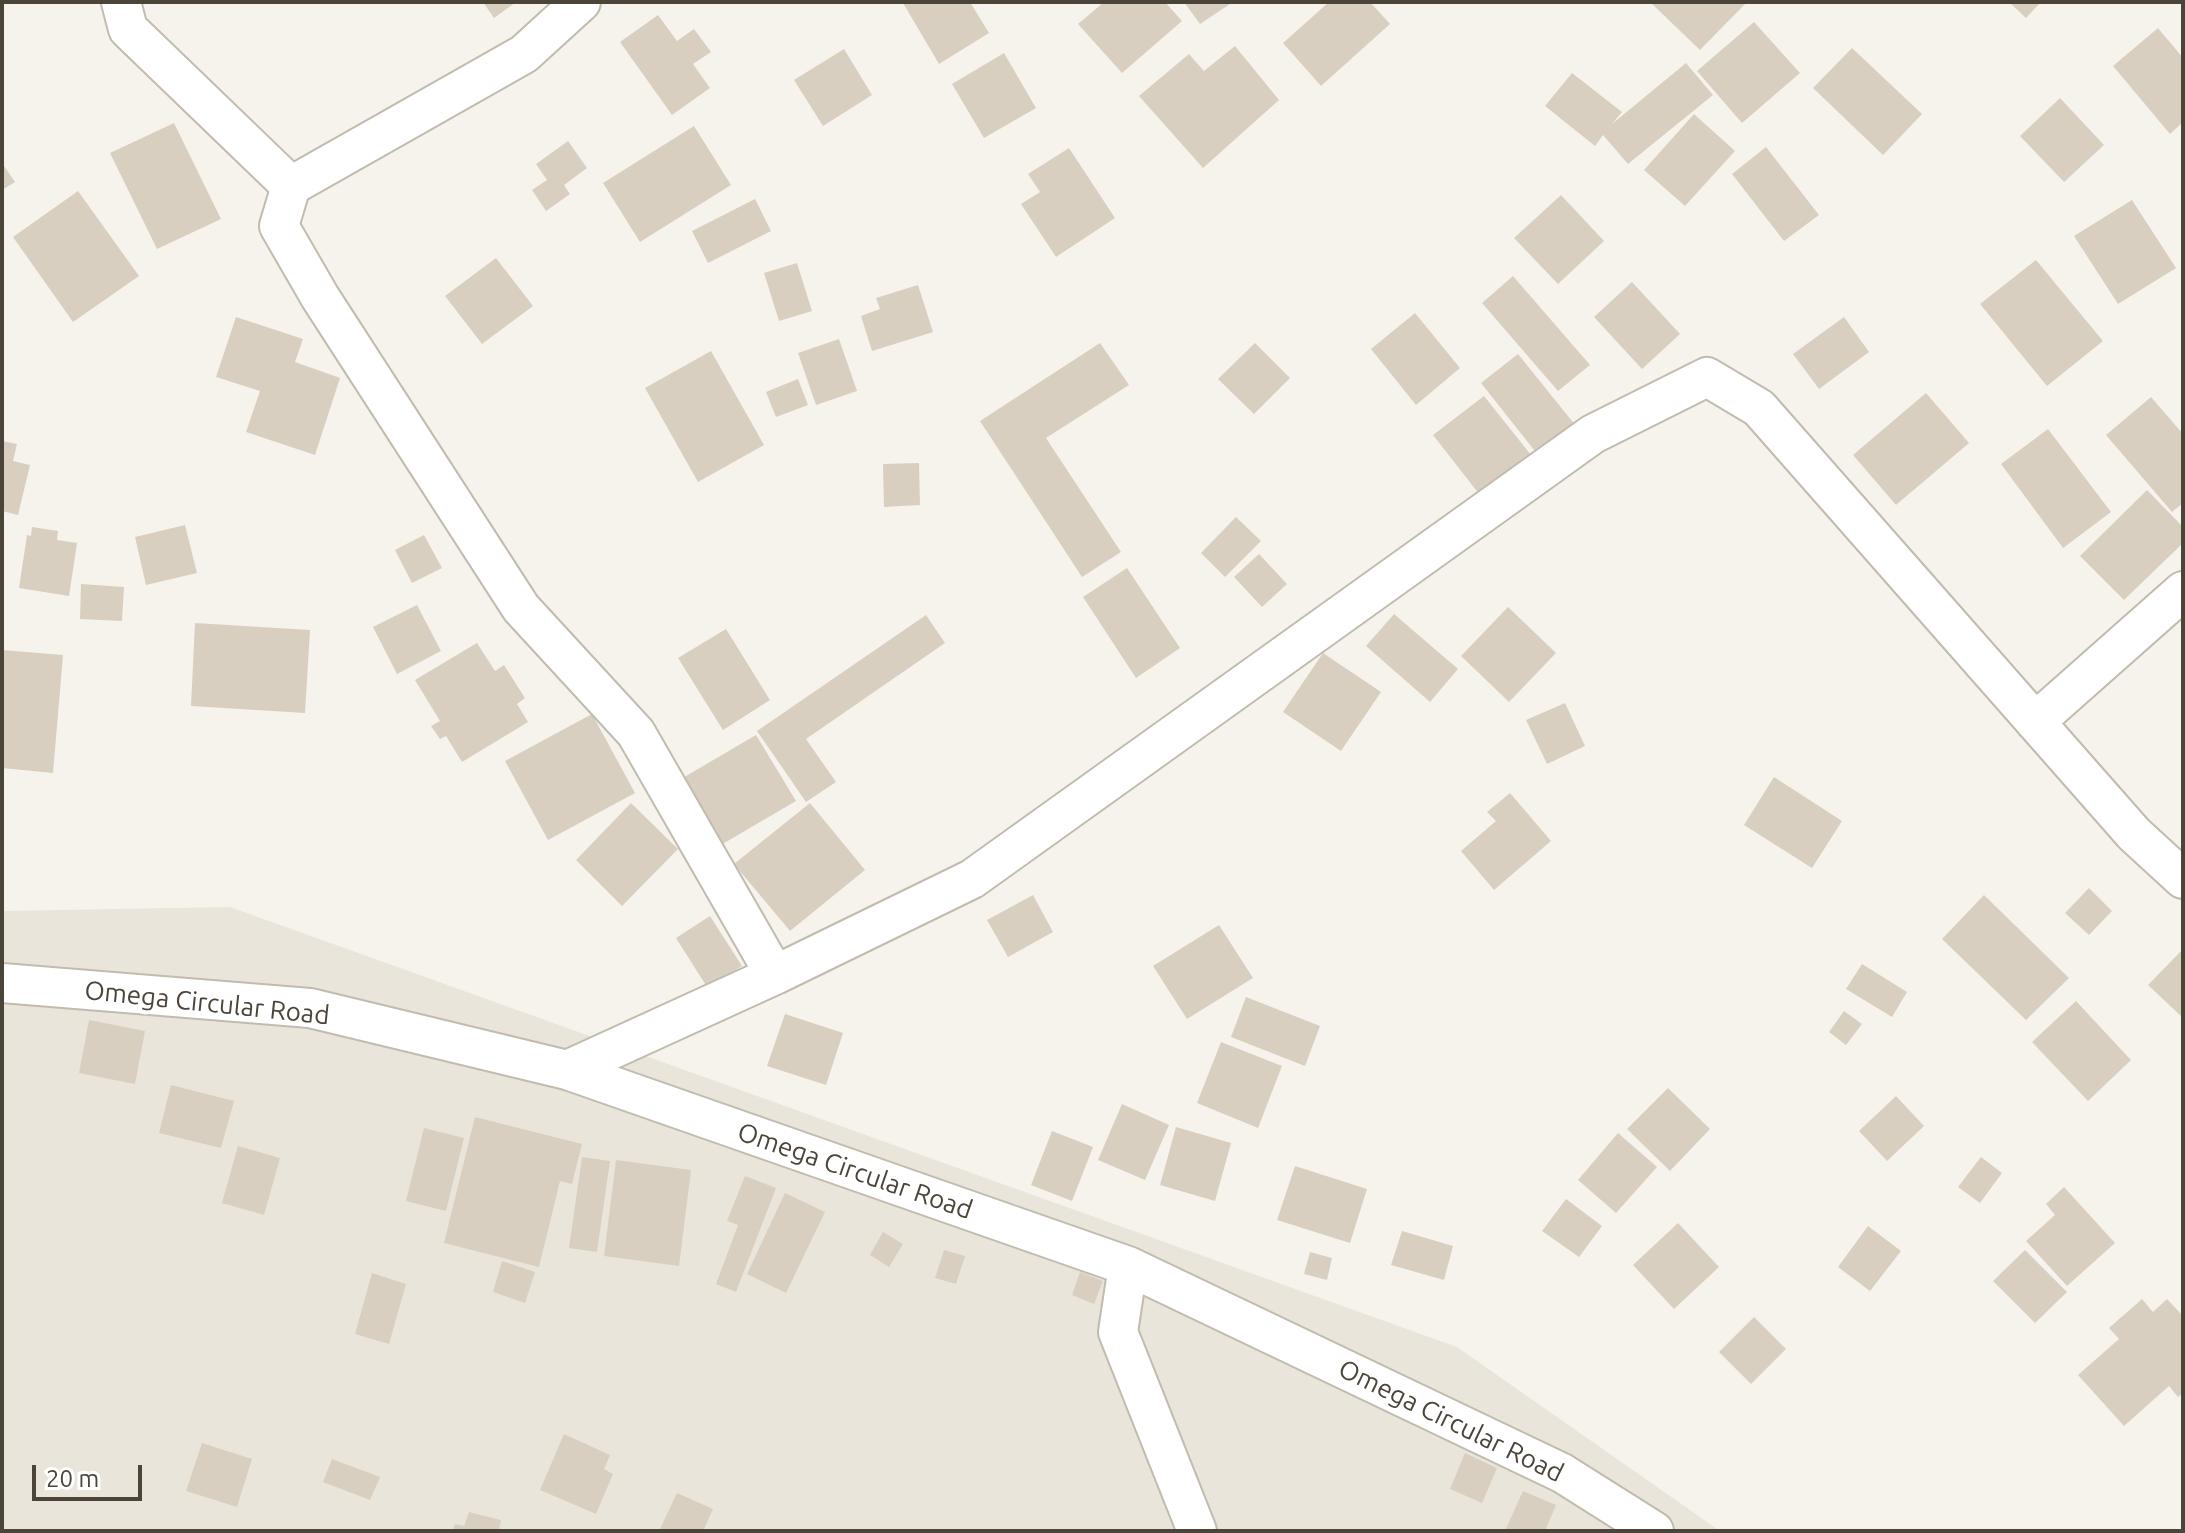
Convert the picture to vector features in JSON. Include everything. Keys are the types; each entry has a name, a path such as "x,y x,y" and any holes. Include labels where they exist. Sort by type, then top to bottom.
{"street":[{"path":"121,2 128,29 291,186"},
{"path":"581,2 524,54 291,186 279,226 320,297 521,608 636,733 775,975"},
{"path":"567,1070 775,975 972,879 1593,434 1707,377 1759,408 2134,834 2183,879"},
{"path":"2035,722 2183,591"},
{"name":"Omega Circular Road","path":"2,983 310,1008 567,1070 1128,1266 1562,1473 1654,1531"},
{"path":"1128,1266 1118,1332 1197,1531"}],"shaded area":[{"path":"230,907 1457,1347 1720,1531 2,1531 2,911"}],"building":[{"path":"483,2 516,2 494,18"},
{"path":"905,2 970,2 989,33 939,64"},
{"path":"1104,2 1165,2 1182,21 1122,73 1078,24"},
{"path":"1184,2 1233,2 1200,24"},
{"path":"1329,2 1370,2 1390,24 1321,86 1283,43"},
{"path":"1650,2 1747,2 1700,50"},
{"path":"2009,2 2041,2 2026,18"},
{"path":"658,15 677,41 694,29 711,52 693,64 710,88 672,115 620,42"},
{"path":"1754,22 1800,73 1742,123 1697,71"},
{"path":"2158,28 2183,58 2183,122 2170,134 2113,66"},
{"path":"1235,46 1279,100 1203,168 1139,96 1189,54 1204,71"},
{"path":"1852,48 1922,114 1883,155 1813,88"},
{"path":"844,49 872,95 823,126 794,80"},
{"path":"1004,53 1036,108 984,138 952,84"},
{"path":"1686,63 1713,95 1628,164 1603,135 1595,146 1545,106 1572,73 1622,112 1612,124"},
{"path":"2060,98 2104,145 2064,182 2020,136"},
{"path":"1694,114 1735,151 1685,206 1644,170"},
{"path":"174,123 221,219 157,249 110,153"},
{"path":"694,126 731,185 640,242 603,183"},
{"path":"568,141 587,168 564,185 570,194 546,211 532,190 547,180 536,164"},
{"path":"1766,147 1819,215 1784,241 1732,174"},
{"path":"1069,148 1115,218 1056,257 1021,204 1040,192 1028,174"},
{"path":"2,163 15,182 2,190"},
{"path":"78,191 139,276 73,322 13,237"},
{"path":"1561,195 1604,241 1558,284 1514,238"},
{"path":"755,199 771,231 708,263 692,231"},
{"path":"2132,200 2176,268 2118,304 2074,236"},
{"path":"496,258 533,306 482,344 445,296"},
{"path":"2036,260 2103,341 2047,386 1980,304"},
{"path":"797,263 812,311 779,321 764,273"},
{"path":"1513,276 1590,365 1558,391 1482,303"},
{"path":"1632,282 1680,334 1642,369 1594,317"},
{"path":"918,285 933,332 872,351 861,316 880,309 876,298"},
{"path":"1415,313 1460,368 1416,405 1371,349"},
{"path":"236,317 303,339 295,362 340,378 315,455 246,432 260,391 216,377"},
{"path":"1844,317 1869,352 1819,389 1793,354"},
{"path":"839,339 857,391 816,405 798,353"},
{"path":"1100,343 1129,385 1046,438 1121,552 1082,577 980,421"},
{"path":"1255,343 1290,378 1254,414 1218,379"},
{"path":"711,351 764,445 698,482 645,388"},
{"path":"1518,354 1580,431 1542,460 1481,383"},
{"path":"798,379 808,405 776,417 766,392"},
{"path":"1926,393 1969,443 1896,505 1853,455"},
{"path":"1484,396 1535,460 1483,499 1433,435"},
{"path":"2151,397 2183,434 2183,503 2172,512 2106,435"},
{"path":"2048,429 2111,512 2063,548 2001,464"},
{"path":"2,441 17,444 13,461 30,465 18,515 2,511"},
{"path":"919,463 920,505 884,507 883,464"},
{"path":"2147,490 2183,527 2183,543 2124,600 2080,556"},
{"path":"1236,517 1261,541 1225,577 1201,553"},
{"path":"185,525 197,573 146,585 135,537"},
{"path":"32,527 58,531 57,540 77,543 69,596 19,588 27,535 31,536"},
{"path":"424,535 442,568 412,583 395,550"},
{"path":"1259,554 1287,584 1262,607 1234,577"},
{"path":"1127,568 1180,648 1136,678 1083,597"},
{"path":"81,584 124,587 122,621 80,619"},
{"path":"417,605 441,651 397,674 373,627"},
{"path":"1508,607 1556,653 1509,702 1461,656"},
{"path":"1394,614 1458,669 1430,702 1366,646"},
{"path":"926,615 945,643 806,739 836,782 806,802 757,731"},
{"path":"195,623 310,630 305,713 191,706"},
{"path":"726,629 770,700 723,730 678,658"},
{"path":"477,643 495,671 504,665 525,698 517,704 528,722 462,762 446,736 440,739 431,726 440,721 415,680"},
{"path":"2,650 63,655 53,773 2,768"},
{"path":"1323,653 1381,692 1341,751 1283,712"},
{"path":"1565,703 1585,746 1547,764 1526,720"},
{"path":"592,714 635,793 548,840 505,761"},
{"path":"756,735 796,801 714,849 674,783"},
{"path":"1774,777 1842,821 1812,868 1744,825"},
{"path":"1510,793 1551,841 1494,890 1461,851 1496,821 1487,812"},
{"path":"631,803 678,849 622,906 576,860"},
{"path":"810,803 865,870 790,931 734,864"},
{"path":"2089,888 2112,911 2089,935 2065,913"},
{"path":"1033,895 1053,932 1008,957 987,920"},
{"path":"1984,895 2069,978 2026,1020 1942,939"},
{"path":"710,916 742,966 707,987 676,938"},
{"path":"1219,925 1253,978 1187,1019 1153,966"},
{"path":"2183,949 2183,1018 2148,985"},
{"path":"1862,964 1907,992 1892,1017 1846,989"},
{"path":"1246,997 1320,1026 1305,1066 1231,1037"},
{"path":"2076,1001 2131,1060 2088,1101 2032,1042"},
{"path":"1844,1011 1862,1024 1846,1045 1829,1032"},
{"path":"785,1014 843,1033 826,1085 767,1066"},
{"path":"89,1020 145,1031 135,1084 79,1073"},
{"path":"1221,1042 1282,1066 1258,1128 1197,1103"},
{"path":"171,1085 234,1101 221,1148 159,1133"},
{"path":"1668,1088 1710,1129 1670,1171 1627,1129"},
{"path":"1896,1096 1924,1126 1887,1161 1859,1131"},
{"path":"1122,1104 1169,1125 1145,1180 1098,1160"},
{"path":"475,1117 582,1144 572,1184 560,1181 539,1267 444,1243"},
{"path":"1176,1127 1231,1143 1215,1201 1160,1185"},
{"path":"424,1128 464,1138 446,1211 406,1201"},
{"path":"1052,1131 1093,1147 1072,1201 1031,1185"},
{"path":"1618,1133 1657,1167 1616,1213 1578,1180"},
{"path":"238,1146 280,1158 264,1215 222,1203"},
{"path":"582,1157 610,1161 597,1252 569,1248"},
{"path":"1981,1157 2002,1173 1980,1203 1958,1187"},
{"path":"616,1160 691,1170 679,1266 604,1256"},
{"path":"1295,1166 1367,1189 1350,1243 1277,1220"},
{"path":"745,1176 776,1188 736,1292 716,1284 738,1225 727,1221"},
{"path":"2064,1187 2115,1243 2067,1286 2026,1241 2055,1215 2046,1204"},
{"path":"785,1193 825,1212 786,1293 747,1274"},
{"path":"1566,1199 1602,1226 1579,1257 1542,1231"},
{"path":"1678,1223 1719,1267 1674,1309 1633,1265"},
{"path":"1868,1226 1901,1251 1870,1291 1838,1267"},
{"path":"1402,1231 1453,1246 1444,1280 1391,1265"},
{"path":"883,1232 903,1244 889,1267 870,1255"},
{"path":"944,1250 965,1256 956,1284 935,1278"},
{"path":"2025,1250 2067,1292 2035,1323 1993,1281"},
{"path":"1310,1252 1332,1258 1327,1280 1304,1274"},
{"path":"502,1261 535,1272 525,1303 493,1292"},
{"path":"1080,1272 1103,1281 1094,1304 1072,1295"},
{"path":"372,1273 406,1284 389,1344 355,1334"},
{"path":"2142,1299 2153,1312 2167,1299 2183,1316 2183,1393 2178,1397 2169,1386 2124,1426 2078,1375 2119,1339 2109,1328"},
{"path":"1754,1317 1786,1349 1751,1384 1719,1352"},
{"path":"564,1434 610,1455 604,1469 613,1474 596,1514 540,1490"},
{"path":"202,1443 252,1459 237,1507 186,1491"},
{"path":"1465,1453 1497,1468 1482,1503 1450,1489"},
{"path":"332,1459 380,1477 370,1500 323,1482"},
{"path":"1523,1491 1556,1505 1545,1531 1505,1531"},
{"path":"677,1493 713,1509 703,1531 659,1531"},
{"path":"469,1512 501,1520 499,1531 453,1531 455,1524 464,1526"}]}
